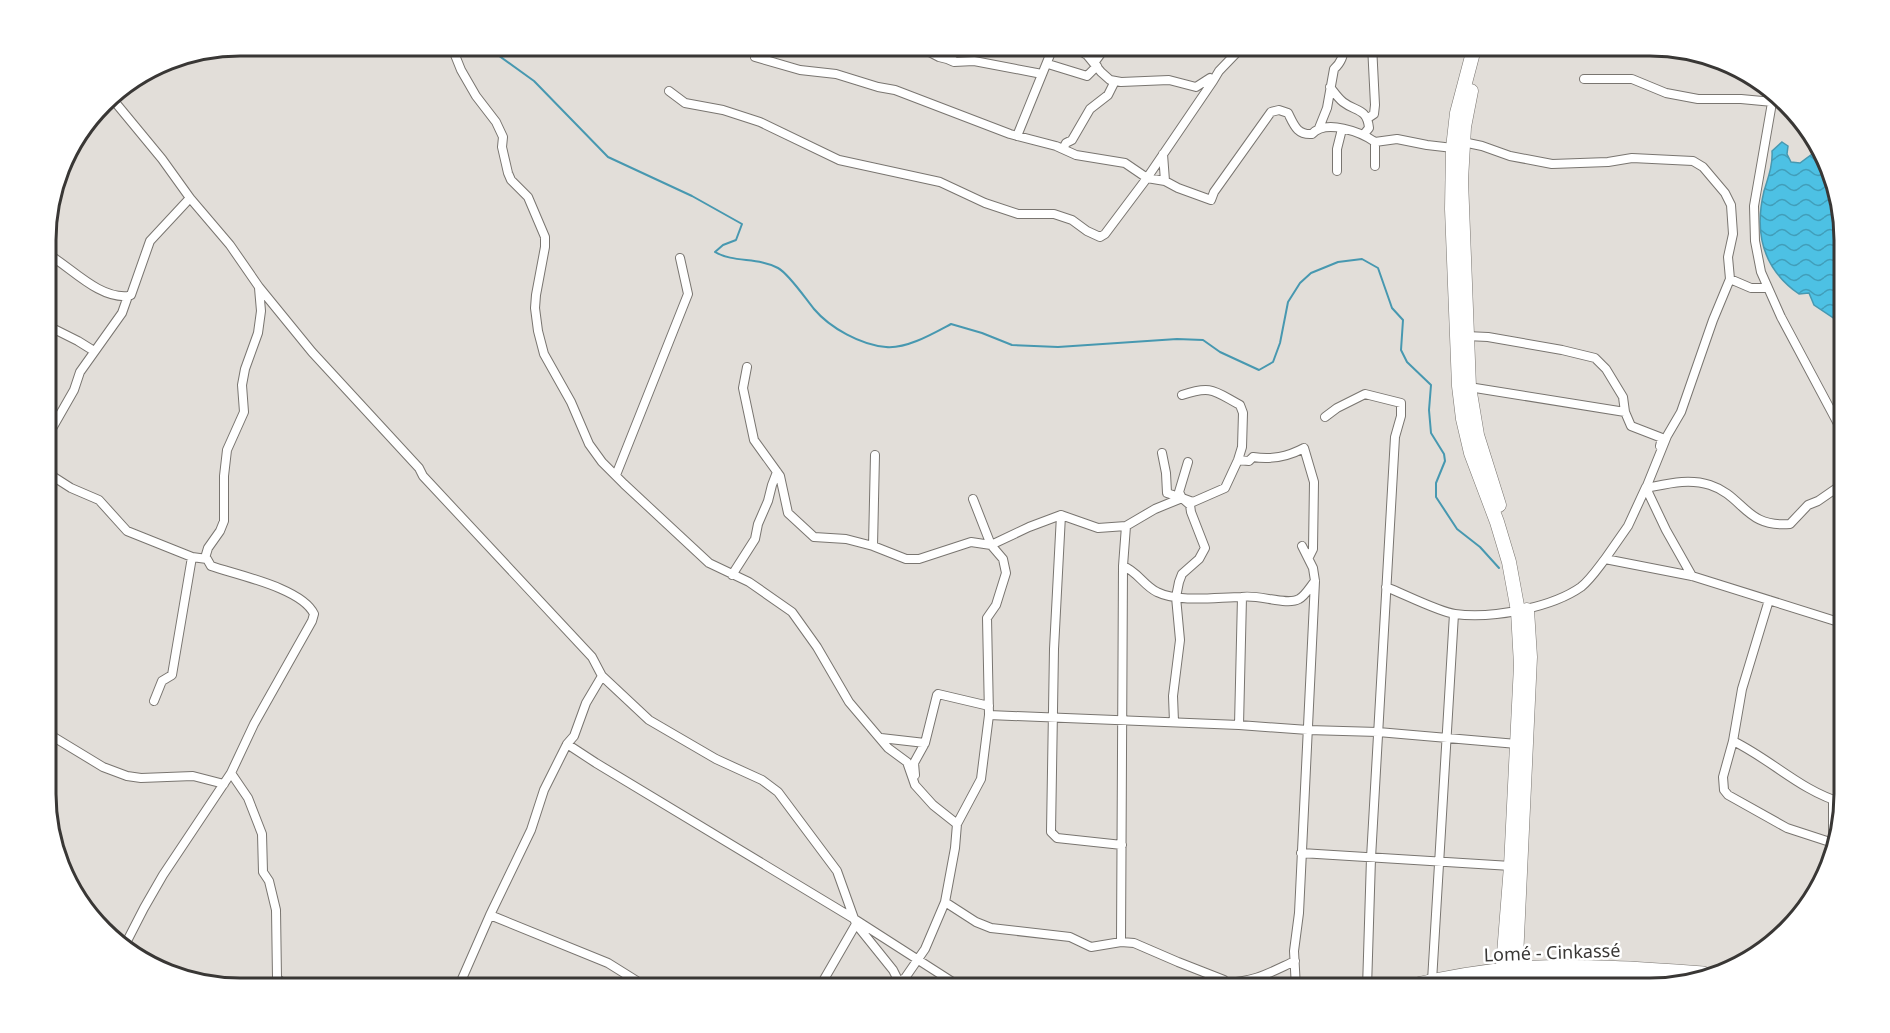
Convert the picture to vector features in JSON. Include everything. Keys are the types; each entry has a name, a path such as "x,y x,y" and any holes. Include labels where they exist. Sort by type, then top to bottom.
{"highway":[{"name":"Lomé - Cinkassé","path":"1524,977 1605,968 1689,973"}],"main road":[{"path":"1472,56 1457,113 1469,387 1479,447 1516,555 1530,657 1507,977"},
{"path":"1482,56 1458,145 1454,279 1459,386 1463,419 1478,475 1503,539 1522,611 1507,977"}],"street":[{"path":"455,56 476,96 496,122 503,136 502,147 508,173 511,180 528,197 545,237 535,308 544,354 571,402 590,444 602,462 709,563 749,582 792,612 817,647 849,702 888,748 907,762 915,785 938,810 957,824"},
{"path":"937,56 954,62 974,61 1042,74"},
{"path":"947,59 951,56"},
{"path":"1017,136 1051,56"},
{"path":"1088,56 1105,77 1115,81 1169,80 1196,87 1210,78 1213,81"},
{"path":"1048,64 1087,76 1101,56"},
{"path":"669,91 685,103 723,110 760,122 839,160 940,183 984,203 1018,214 1054,214 1072,220 1100,237 1105,234 1147,178 1219,71 1233,56"},
{"path":"754,57 800,70 836,75 895,90 1017,136 1076,155 1125,163 1147,178 1165,182 1211,200 1214,192 1271,112 1279,110 1288,113 1298,131 1303,135 1312,134 1319,128 1327,108 1334,69 1343,56"},
{"path":"1368,118 1374,114 1375,105 1373,56"},
{"path":"1584,79 1632,79 1666,93 1707,100 1771,100"},
{"path":"1063,149 1066,143 1072,140 1090,109 1108,95 1115,81"},
{"path":"1330,87 1343,102 1363,112 1368,118 1369,128 1364,134"},
{"path":"1773,102 1754,206 1755,241 1761,272 1796,347 1834,417"},
{"path":"116,103 230,245 259,287 312,352 592,657 602,676 658,726 716,759 773,787 837,871 856,922 893,970 895,978"},
{"path":"1319,128 1331,127 1364,134 1375,142 1397,139 1427,145 1482,146 1510,156 1552,164 1608,162 1632,158 1671,159 1698,163 1725,193 1731,206 1733,234 1728,257 1730,279 1681,412 1667,436 1628,526 1605,559 1582,586 1522,611 1484,615 1454,614 1386,586"},
{"path":"1337,171 1337,149 1342,129"},
{"path":"1375,142 1376,166"},
{"path":"1163,153 1165,182"},
{"path":"57,419 74,390 80,372 122,313 128,296 131,295 150,241 190,198"},
{"path":"56,258 100,289 119,297 128,296"},
{"path":"616,475 688,294 680,258"},
{"path":"1730,279 1752,288 1768,288"},
{"path":"128,939 163,875 231,773 254,724 314,614 307,605 286,592 262,581 211,566 205,558 208,548 224,521 224,477 227,450 244,412 242,385 245,369 258,333 261,311 259,287"},
{"path":"56,330 94,351"},
{"path":"1466,336 1562,350 1595,358 1606,369 1623,397 1625,412 1631,426 1662,438 1646,488 1692,576"},
{"path":"747,367 742,388 754,440 777,471 788,513 805,531 814,537 846,539 873,546 906,559 919,559 970,542 994,549"},
{"path":"1469,387 1625,412"},
{"path":"1162,453 1167,494 1193,502 1225,488 1238,460 1242,447 1243,413 1240,405 1209,388 1182,395"},
{"path":"1325,417 1337,408 1365,394 1401,403 1401,416 1395,437 1386,586 1371,858 1367,977"},
{"path":"1238,460 1249,461 1253,457 1270,459 1292,454 1304,448 1314,483 1313,549 1309,556"},
{"path":"873,546 875,455"},
{"path":"1174,722 1173,696 1180,640 1176,597 1182,574 1199,559 1205,548 1190,505 1179,492 1188,462"},
{"path":"732,575 755,539 777,471"},
{"path":"56,478 71,488 99,500 127,531 192,557 207,559"},
{"path":"1646,488 1682,481 1710,485 1722,490 1752,517 1761,522 1784,524 1790,524 1808,505 1834,490"},
{"path":"994,549 1001,540 1061,515 1098,528 1126,526 1155,509 1182,498"},
{"path":"905,978 930,939 945,902 957,824 981,779 989,710 987,618 996,605 1006,573 1003,559 994,549 973,499"},
{"path":"1061,515 1060,561 1056,579 1052,834 1057,838 1122,845"},
{"path":"1121,942 1123,566 1126,526"},
{"path":"1296,977 1315,581 1309,556 1302,546"},
{"path":"154,701 162,681 172,675 192,557"},
{"path":"1605,559 1692,576 1834,621"},
{"path":"1123,566 1132,569 1154,591 1176,597 1258,596 1294,601 1302,597 1315,581"},
{"path":"1239,725 1242,597"},
{"path":"1769,600 1742,689 1733,741 1723,777 1724,790 1728,795 1787,828 1828,841"},
{"path":"1432,977 1454,614"},
{"path":"462,978 531,830 544,789 574,735 586,703 602,676"},
{"path":"915,785 914,763 925,743 938,694 989,710 1053,718 1378,732 1517,744"},
{"path":"55,738 96,763 127,776 158,778 193,776 224,784"},
{"path":"881,738 925,743"},
{"path":"1733,741 1806,788 1833,800 1833,817"},
{"path":"567,744 945,978"},
{"path":"231,773 248,798 262,834 264,872 269,881 276,910 278,978"},
{"path":"1301,853 1511,866"},
{"path":"945,902 976,922 991,928 1070,937 1091,947 1121,942 1134,943 1209,977"},
{"path":"490,915 608,963 632,978"},
{"path":"825,978 856,922"},
{"path":"1262,977 1295,961"}],"water":[{"path":"1782,142 1788,146 1787,154 1791,162 1800,163 1813,154 1825,181 1833,216 1834,318 1814,305 1809,293 1799,294 1787,284 1769,261 1764,249 1760,221 1761,206 1771,166 1772,151"}],"waterway":[{"path":"499,56 534,81 608,157 692,196 742,224 736,240 723,245 715,252 730,258 762,262 778,268 787,275 828,323 856,339 876,346 903,346 951,324 1012,345 1058,347 1177,339 1203,340 1220,352 1259,370 1273,362 1280,343 1288,302 1300,283 1311,273 1338,262 1362,259 1378,268 1392,308 1403,320 1401,350 1407,362 1431,385 1429,410 1431,433 1444,454 1445,461 1436,483 1436,497 1457,529 1480,547 1499,568"}]}
